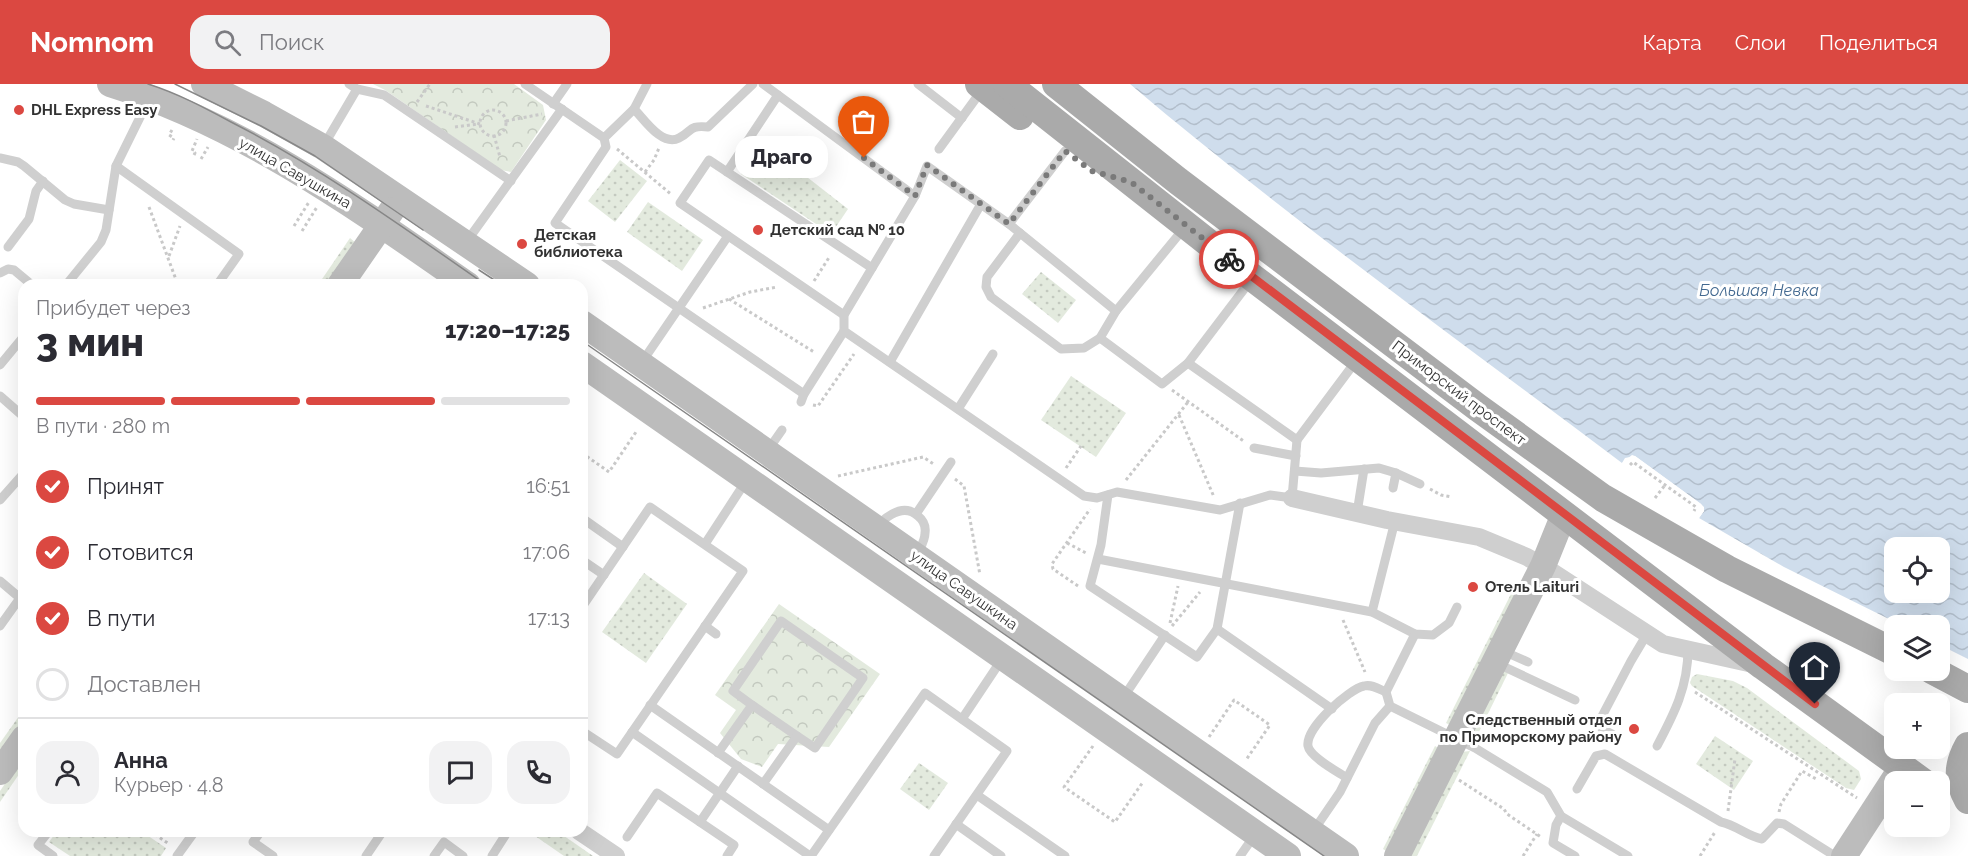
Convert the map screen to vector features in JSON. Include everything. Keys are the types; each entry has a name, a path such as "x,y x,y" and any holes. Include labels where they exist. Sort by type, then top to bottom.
{"main road":[{"name":"улица Савушкина","path":"110,84 150,97 251,145 382,225 459,279"},
{"path":"204,84 322,147 518,279"},
{"name":"Приморский проспект","path":"1056,84 1187,188 1477,407 1603,498 1727,569 1884,647"},
{"path":"990,85 1065,151 1092,171 1131,182"},
{"path":"990,85 1131,182 1252,278 1763,666 1909,771"},
{"path":"344,279 400,198"},
{"name":"улица Савушкина","path":"588,327 1347,856"},
{"path":"588,368 1288,856"},
{"path":"1397,856 1457,741 1543,566 1564,514"},
{"path":"1950,680 1968,689"},
{"path":"1968,746 1958,772 1961,788 1968,800"},
{"path":"0,772 18,747"},
{"path":"1950,800 1968,812"},
{"path":"1844,856 1884,808"}],"street":[{"path":"1292,498 1479,537 1543,566 1663,644 1763,666"},
{"path":"588,837 616,856"}],"lane":[{"path":"525,84 604,138 606,147 555,223 802,398 844,331 844,315 915,196 927,165 990,85"},
{"path":"553,104 567,84"},
{"path":"604,138 634,109 646,84"},
{"path":"634,109 663,138 671,140 679,138 689,129 699,126 708,127 753,84"},
{"path":"763,84 915,196"},
{"path":"918,84 962,118"},
{"path":"322,147 353,86 384,95 511,181"},
{"path":"727,172 778,95"},
{"path":"71,279 101,242 106,231 116,166 150,97"},
{"path":"466,243 562,109"},
{"path":"1009,224 1065,151"},
{"path":"0,158 18,162 74,204 109,210"},
{"path":"844,315 680,203 710,160 872,268"},
{"path":"927,165 1009,224 1116,311"},
{"path":"116,166 239,254 221,279"},
{"path":"8,247 29,219 36,191 43,182"},
{"path":"890,362 981,204"},
{"path":"1020,233 987,277 986,287 991,297 1061,349 1084,348 1100,338 1116,311 1186,225"},
{"path":"640,364 682,312 728,236"},
{"path":"0,273 8,269 14,270 25,279"},
{"path":"1100,338 1162,384 1188,363 1252,278"},
{"path":"844,331 958,408 976,427 1084,496 1098,498 1112,493 1220,510 1270,495 1292,498 1298,440 1358,358"},
{"path":"0,365 18,343"},
{"path":"958,408 993,354"},
{"path":"1188,363 1298,440"},
{"path":"0,396 18,412"},
{"path":"766,452 782,430"},
{"path":"1254,448 1296,456"},
{"path":"916,514 951,462"},
{"path":"1357,513 1365,468"},
{"path":"1295,471 1321,473 1379,468 1396,472 1420,484"},
{"path":"1393,488 1396,472"},
{"path":"0,500 18,480"},
{"path":"705,544 747,480"},
{"path":"1112,493 1090,586 1197,657 1217,628 1240,503"},
{"path":"588,598 650,507 743,571 616,754 588,734"},
{"path":"875,528 898,511 907,510 916,514 923,521 926,531 917,557"},
{"path":"1372,612 1390,518"},
{"path":"588,522 623,547"},
{"path":"1098,559 1372,612 1415,634 1433,634 1449,623 1457,607"},
{"path":"588,564 604,575"},
{"path":"0,581 18,595"},
{"path":"0,626 18,603"},
{"path":"781,621 864,678 815,748 733,691 754,660 781,621"},
{"path":"705,626 716,634"},
{"path":"1217,628 1332,709"},
{"path":"1415,634 1386,692 1390,706 1475,748 1547,792 1561,816 1628,856"},
{"path":"1612,734 1602,729 1600,720 1647,634"},
{"path":"1122,700 1165,635"},
{"path":"1657,746 1678,708 1684,690 1688,650"},
{"path":"744,653 754,660"},
{"path":"1499,656 1528,662"},
{"path":"1499,656 1575,700"},
{"path":"962,719 1003,658"},
{"path":"1347,778 1312,754 1308,746 1309,735 1323,715 1361,686 1371,685 1386,692"},
{"path":"632,732 811,856 925,693 1007,751 934,856"},
{"path":"650,705 829,830"},
{"path":"718,753 752,705"},
{"path":"1313,832 1347,778 1375,723 1390,706"},
{"path":"836,718 845,724"},
{"path":"763,784 797,736"},
{"path":"875,745 884,752"},
{"path":"1576,789 1596,756 1605,754 1721,822 1731,824 1754,838 1761,839 1777,823 1784,824 1835,856"},
{"path":"700,822 738,766"},
{"path":"627,837 657,793 734,845 727,856"},
{"path":"977,795 1065,856"},
{"path":"1561,816 1556,825 1553,843 1575,856"},
{"path":"956,824 1001,856"},
{"path":"1240,856 1256,833"},
{"path":"44,837 38,845 53,856"},
{"path":"179,854 191,837"},
{"path":"257,837 253,842 273,856"},
{"path":"366,856 379,837"},
{"path":"492,856 504,837"},
{"path":"434,856 444,842 463,856"}],"path":[{"path":"411,112 430,84"},
{"path":"411,112 426,106 480,124"},
{"path":"506,122 562,109"},
{"path":"492,110 504,115 506,122 501,133 494,135 488,134 480,124 481,117 492,110"},
{"path":"441,133 451,128 480,124"},
{"path":"169,135 174,138 173,140"},
{"path":"194,155 192,151 198,137"},
{"path":"604,138 680,203"},
{"path":"201,159 205,152"},
{"path":"645,172 654,160"},
{"path":"141,185 176,279"},
{"path":"294,226 310,201"},
{"path":"302,231 318,206"},
{"path":"168,258 183,216"},
{"path":"807,290 838,245"},
{"path":"682,312 750,292 797,283"},
{"path":"729,299 825,360"},
{"path":"802,398 818,406 861,343"},
{"path":"1162,384 1254,448"},
{"path":"1112,493 1188,402"},
{"path":"1178,414 1220,510"},
{"path":"588,457 609,472 636,432"},
{"path":"1630,465 1633,462 1696,507 1694,512"},
{"path":"1420,484 1441,495 1452,497"},
{"path":"1655,498 1665,485"},
{"path":"1090,586 1080,588 1053,569 1052,564 1098,498"},
{"path":"1066,543 1098,559"},
{"path":"1180,575 1169,630 1209,581"},
{"path":"1336,605 1371,685"},
{"path":"1690,688 1857,798"},
{"path":"1207,739 1234,700 1270,725 1243,764"},
{"path":"1094,744 1064,787 1115,822 1144,781"},
{"path":"1700,856 1728,811 1735,759"},
{"path":"1777,823 1781,804 1806,765"},
{"path":"1802,771 1818,780"},
{"path":"1459,780 1553,843"},
{"path":"1523,856 1537,834"},
{"path":"158,837 179,854"}],"green space":[{"path":"373,84 514,84 543,105 546,120 511,172 501,170"},
{"path":"762,142 848,209 831,234 741,174"},
{"path":"620,160 647,181 615,222 588,201"},
{"path":"648,202 703,240 682,271 627,232"},
{"path":"350,238 356,243 331,279 322,279"},
{"path":"1041,272 1076,300 1058,323 1022,294"},
{"path":"1071,376 1126,413 1096,457 1041,420"},
{"path":"644,573 687,604 646,663 602,632"},
{"path":"1515,586 1521,590 1452,726 1446,723"},
{"path":"779,604 880,674 829,747 778,744 762,767 741,759 720,733 736,710 715,695"},
{"path":"1503,668 1509,671 1476,738 1471,734"},
{"path":"1697,674 1733,681 1747,688 1859,771 1861,779 1854,790 1846,788 1692,686 1690,683 1692,677"},
{"path":"18,718 18,730 0,755 0,743"},
{"path":"1715,736 1753,761 1734,790 1696,764"},
{"path":"1435,746 1440,749 1388,852 1383,849"},
{"path":"1470,751 1417,856 1409,856 1461,752"},
{"path":"919,763 948,783 929,810 900,789"},
{"path":"18,765 18,776 0,802 0,791"},
{"path":"53,837 150,837 166,848 161,856 70,856 49,842"},
{"path":"537,837 566,837 593,856 564,856"}],"water":[{"name":"Большая Невка","path":"1130,84 1968,84 1968,659 1950,650 1950,615 1884,617 1784,567 1699,518 1704,511 1701,504 1635,456 1625,458 1622,463 1250,182"}],"pier":[{"path":"1632,455 1701,504 1704,511 1699,518 1696,517 1701,510 1699,506 1634,458 1629,459 1625,464 1622,463"}],"tram line":[{"path":"148,84 201,106 297,159 361,199 477,279"},
{"path":"175,84 261,126 315,156 423,230"},
{"path":"479,270 493,279"},
{"path":"588,345 1324,856"}],"way so far":[{"path":"864,158 915,196 927,165 1009,224 1065,151 1092,171 1131,182 1229,259"}],"place":[{"name":"DHL Express Easy","path":"19,110"},
{"name":"Драго","path":"864,158"},
{"name":"Детский сад № 10","path":"758,230"},
{"name":"Детская библиотека","path":"522,244"},
{"name":"Отель Laituri","path":"1473,587"},
{"name":"Следственный отдел по Приморскому району","path":"1634,729"}],"route":[{"path":"1229,259 1815,704"}]}
